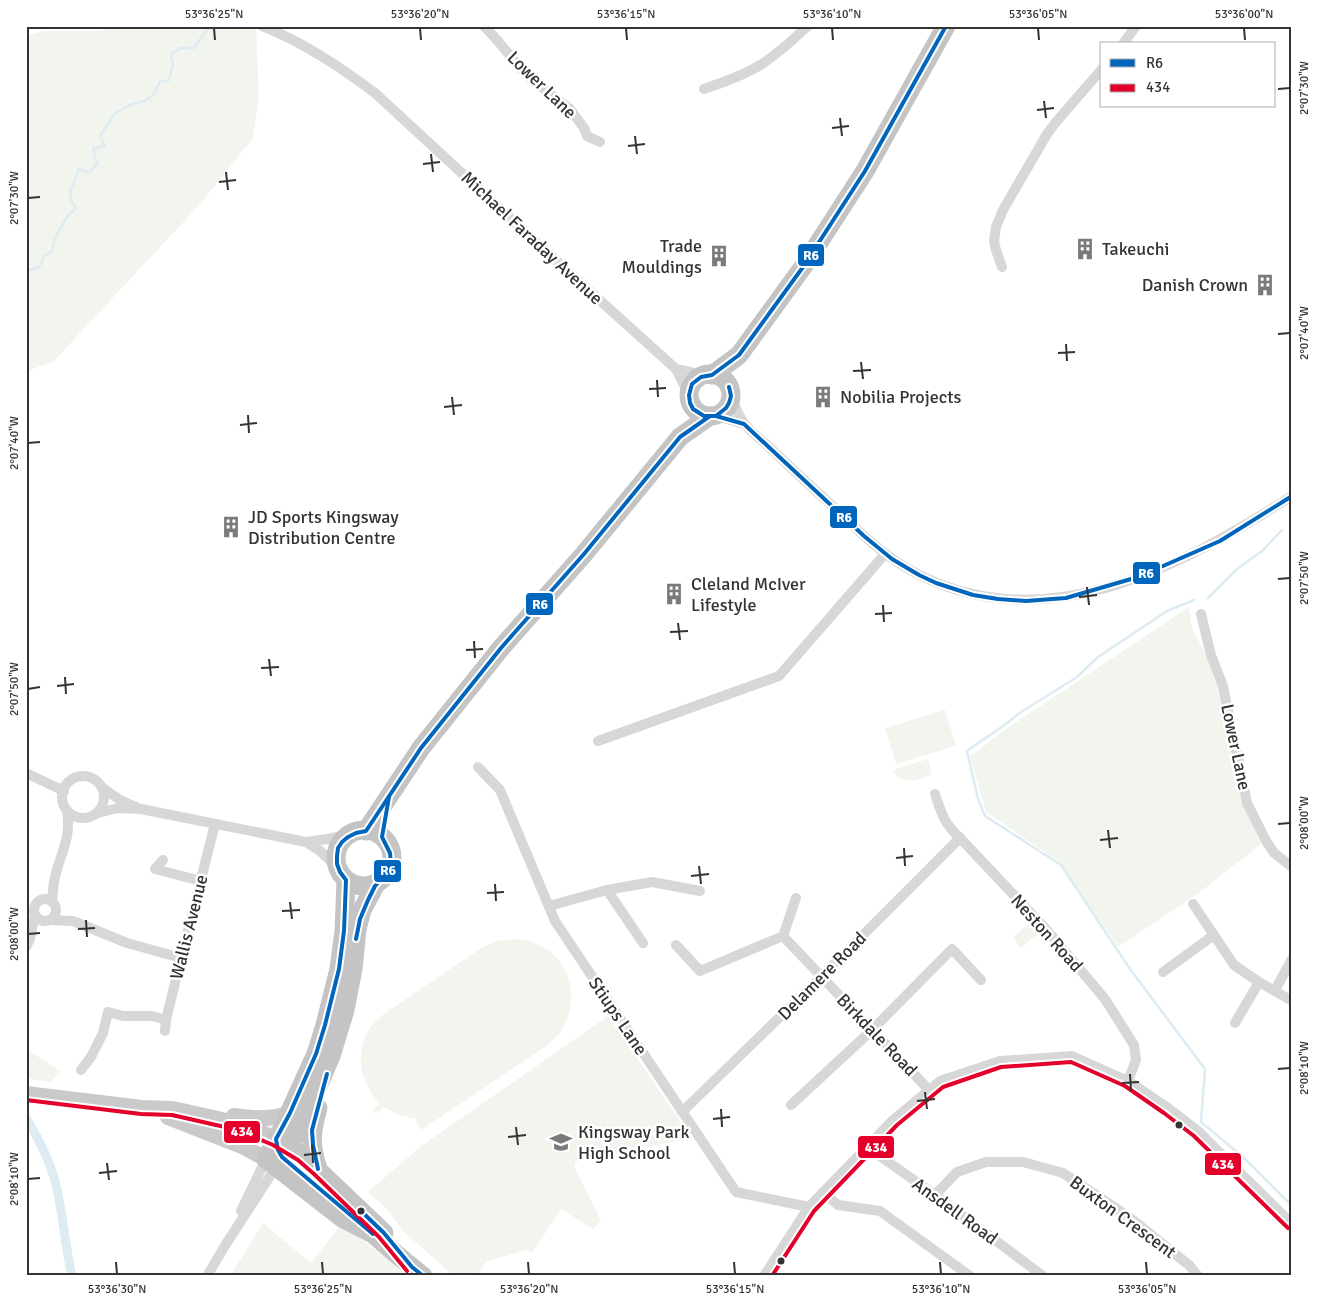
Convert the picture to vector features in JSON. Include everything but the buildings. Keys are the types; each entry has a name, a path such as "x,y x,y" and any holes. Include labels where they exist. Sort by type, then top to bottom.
{"highway":[{"path":"680,437 692,384 739,354 803,267 866,171 946,26"},
{"path":"366,834 422,748 443,729 501,648 584,554 680,437 726,408 729,403 739,354"},
{"path":"706,376 719,377 725,381 730,392"},
{"path":"689,399 693,409 698,413 704,416 713,416"},
{"path":"276,1153 290,1112 316,1054 326,1025 340,960 344,931 342,874 336,860 337,852 345,838 366,834 388,844 392,862 389,871 376,884 362,910 357,930 353,969 345,1010 313,1127 312,1144 318,1169"},
{"path":"342,874 353,884 360,886 376,884"},
{"path":"276,1153 301,1126 332,1056"},
{"path":"276,1153 302,1155 384,1233 418,1271"},
{"path":"276,1153 342,1218 373,1234 418,1271"}],"main road":[{"path":"32,1095 142,1108 206,1110 263,1119 277,1117 290,1112"},
{"path":"142,1108 242,1146 276,1153"},
{"path":"173,1110 226,1121 252,1134 276,1153"}],"street":[{"name":"Michael Faraday Avenue","path":"262,26 307,48 375,93 676,369"},
{"name":"Lower Lane","path":"484,26 526,75 570,109 584,128 587,136 600,142"},
{"path":"704,90 762,64 808,26"},
{"path":"1125,42 1136,26"},
{"path":"1002,267 994,241 996,227 1003,210 1047,134 1100,71"},
{"path":"676,369 706,376"},
{"path":"676,369 689,399"},
{"path":"730,392 744,424 885,554 919,575 941,585 974,595 1026,601 1079,595 1120,583 1171,564 1220,541 1292,496"},
{"path":"713,416 744,424"},
{"path":"598,740 779,676 885,554"},
{"name":"Lower Lane","path":"1205,618 1211,655 1223,686 1247,803 1264,839 1274,853 1292,868"},
{"name":"Stiups Lane","path":"478,767 500,790 555,921 736,1192 809,1207"},
{"path":"26,773 64,791"},
{"path":"28,943 38,905 54,882 67,840 67,810 63,801 65,787 70,781 83,776 89,777 96,780 102,788 120,800 141,809"},
{"path":"98,813 104,800 102,788"},
{"name":"Neston Road","path":"935,794 942,815 949,828 1046,929 1106,999 1134,1045 1136,1060 1128,1081"},
{"path":"67,840 88,818 98,813 118,808 141,809 306,842 366,834"},
{"path":"67,810 76,817 88,818"},
{"name":"Wallis Avenue","path":"165,1031 166,1020 215,824"},
{"name":"Delamere Road","path":"682,1112 822,977 960,838"},
{"path":"306,842 320,851 342,874"},
{"path":"162,860 155,869 201,881"},
{"path":"549,906 607,890 652,882 700,891"},
{"path":"607,890 643,943"},
{"path":"676,945 700,971 783,936 796,898"},
{"path":"1193,904 1234,965 1292,1001"},
{"path":"28,943 55,915 38,905"},
{"path":"38,905 39,920 73,921"},
{"path":"38,905 127,943 181,958"},
{"path":"1163,972 1214,935"},
{"name":"Birkdale Road","path":"783,936 929,1090"},
{"path":"791,1105 872,1030 952,949 980,980"},
{"path":"1275,990 1292,959"},
{"path":"1235,1023 1259,982"},
{"path":"81,1070 91,1057 103,1033 108,1012 123,1016 152,1016 166,1020"},
{"path":"764,1276 809,1207 893,1120 940,1081 1000,1061 1072,1056 1128,1081 1198,1131 1292,1224"},
{"name":"Ansdell Road","path":"867,1147 1043,1276"},
{"path":"208,1276 276,1153"},
{"name":"Buxton Crescent","path":"935,1195 957,1172 986,1162 1023,1162 1063,1173 1129,1217 1190,1266 1198,1276"},
{"path":"823,1192 838,1205 880,1211 970,1276"}],"shaded area":[{"path":"108,26 256,26 259,98 253,138 202,202 53,362 26,371 26,36 44,31 102,31"},
{"path":"1189,607 1192,629 1208,658 1218,682 1242,803 1261,844 1199,893 1118,947 1061,863 986,812 970,756 1000,733"},
{"path":"945,710 956,746 896,764 885,728"},
{"path":"928,759 932,774 919,779 911,781 898,778 893,770"},
{"path":"1029,924 1038,934 1021,948 1013,937"},
{"path":"514,939 528,941 552,953 561,963 567,974 571,998 570,1011 559,1033 548,1045 421,1130 416,1122 418,1119 401,1116 384,1107 376,1114 372,1110 380,1104 368,1088 364,1078 361,1059 364,1039 372,1025 385,1013 483,947 497,941"},
{"name":"Kingsway Park High School","path":"608,1016 692,1138 575,1162 574,1166 601,1221 593,1229 561,1209 532,1253 527,1250 487,1261 475,1276 454,1276 403,1231 386,1208 368,1192 420,1147"},
{"path":"26,1049 61,1072 50,1082 26,1078"},
{"path":"263,1223 311,1263 342,1224 408,1276 230,1276"}],"waterway":[{"path":"26,271 39,267 44,256 52,252 54,240 67,217 76,208 70,198 79,169 89,173 97,164 93,149 105,146 100,136 114,114 130,105 145,101 154,94 160,82 168,81 173,67 171,55 180,48 194,48 208,28 207,26"},
{"path":"1208,598 1237,569 1262,551 1282,530"},
{"path":"1194,600 1167,611 1098,657 1077,677 1018,714 967,751 978,799 985,816 1061,865 1130,969 1205,1069 1201,1122 1243,1157 1292,1206"},
{"path":"26,1118 44,1150 54,1176 72,1276"}],"transit line":[{"name":"R6","path":"729,387 731,396 729,403 716,416 704,416 693,409 689,395 692,384 701,377 712,375 739,355 803,267 865,171 946,26"},
{"name":"R6","path":"373,1234 282,1157 278,1150 276,1139 290,1113 316,1054 339,969 344,931 346,880 337,864 338,848 348,837 366,831 421,748 501,648 584,554 680,437 710,416"},
{"name":"R6","path":"716,416 744,424 864,536 892,559 936,583 973,595 998,599 1026,601 1066,598 1138,577 1220,541 1292,496"},
{"name":"R6","path":"356,939 360,919 368,900 375,886 386,874 391,864 390,853 382,837 389,797"},
{"name":"434","path":"772,1276 814,1211 897,1125 943,1087 1001,1067 1071,1062 1125,1086 1194,1136 1288,1228"},
{"name":"R6","path":"318,1169 312,1130 327,1074"},
{"name":"434","path":"26,1100 141,1114 172,1115 238,1130 273,1145 298,1160 314,1174 379,1237 407,1271"},
{"name":"R6","path":"361,1211 384,1233 412,1267 423,1276"}],"place":[{"name":"Takeuchi","path":"1085,249"},
{"name":"Trade Mouldings","path":"719,256"},
{"name":"Danish Crown","path":"1265,285"},
{"name":"Nobilia Projects","path":"823,397"},
{"name":"JD Sports Kingsway Distribution Centre","path":"231,527"},
{"name":"Cleland McIver Lifestyle","path":"674,594"},
{"name":"Kingsway Park High School","path":"561,1142"}]}
